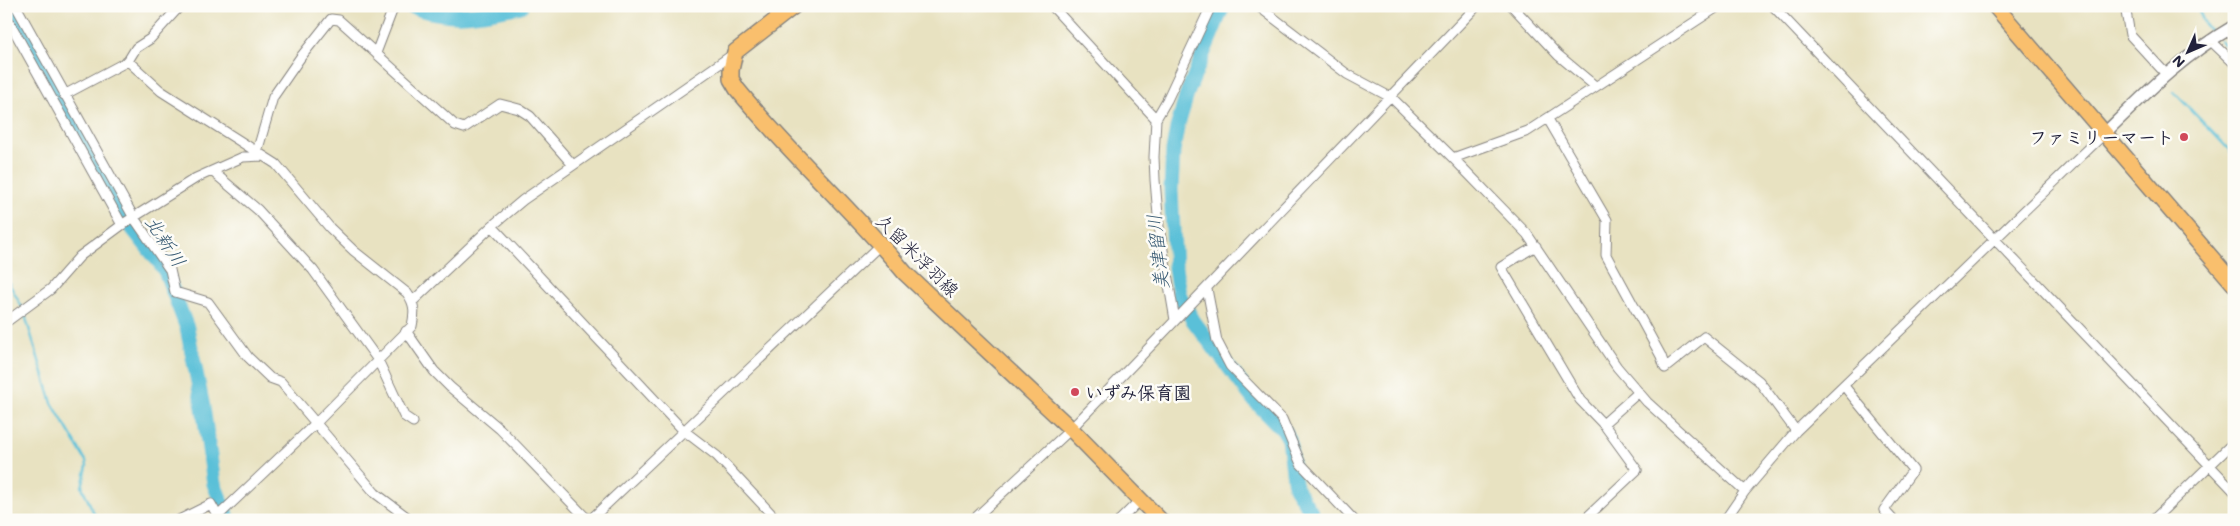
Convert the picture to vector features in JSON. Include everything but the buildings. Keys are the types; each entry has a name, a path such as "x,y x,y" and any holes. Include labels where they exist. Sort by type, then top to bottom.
{"main road":[{"path":"735,52 794,6"},
{"path":"1996,6 2234,284"},
{"name":"久留米浮羽線","path":"735,52 731,79 736,89 787,147 881,244 905,273 1071,429 1160,520"}],"street":[{"path":"16,6 64,95 127,222"},
{"path":"64,95 128,60 136,48 150,39 180,6"},
{"path":"1052,6 1156,119"},
{"path":"1176,320 1158,217 1154,157 1156,119 1167,100 1210,6"},
{"path":"1258,6 1347,74 1392,98 1453,158 1527,234 1617,367 1639,392 1745,491"},
{"path":"973,520 1071,429 1392,98 1477,6"},
{"path":"1512,6 1558,55 1596,86"},
{"path":"1453,158 1528,131 1719,6"},
{"path":"1773,6 2234,491"},
{"path":"2125,6 2130,35 2166,74"},
{"path":"376,53 394,8"},
{"path":"6,16 127,222 170,270 176,292 208,302 248,357 270,378 281,382 375,492 411,520"},
{"path":"260,154 273,97 300,58 331,19 339,20 455,125 464,128 500,104 519,109 530,116 573,165"},
{"path":"1725,520 1745,491 1796,431 2166,74 2215,37 2234,26"},
{"path":"2215,37 2234,64"},
{"path":"413,301 492,226 523,200 735,52"},
{"path":"128,60 161,91 276,164 330,228 354,251 407,293 413,301 414,315 412,326 317,422 233,501 220,516 211,504 179,520"},
{"path":"1548,119 1607,220 1606,254 1661,356 1665,368 1704,337 1759,381 1796,431"},
{"path":"6,322 51,289 80,256 127,222 196,178 243,157 260,154"},
{"path":"212,170 258,210 312,270 378,360 404,416 413,422"},
{"path":"492,226 683,430 717,456 777,520"},
{"path":"406,331 434,371 500,429 589,520 881,244"},
{"path":"1536,246 1501,267 1580,400 1603,424 1637,470 1584,520"},
{"path":"1207,289 1218,341 1230,366 1282,419 1301,464 1354,520"},
{"path":"1844,386 1913,470 1884,510 1894,520"},
{"path":"1603,424 1639,392"},
{"path":"2153,520 2234,442"},
{"path":"1120,520 1141,499"}],"waterway":[{"name":"北新川","path":"9,6 133,229 166,273 187,328 203,407 214,484 229,520"},
{"name":"美津留川","path":"409,6 438,14 452,15 478,14 521,6"},
{"name":"美津留川","path":"1223,6 1188,91 1177,128 1173,151 1171,190 1175,268 1179,294 1192,319 1253,399 1285,432 1289,439 1295,487 1316,520"},
{"path":"2197,6 2205,25 2214,34"},
{"path":"2220,40 2234,53"},
{"path":"2174,92 2234,155"},
{"path":"6,278 22,307"},
{"path":"24,312 52,403 86,461 87,466 82,487 97,520"}],"place":[{"name":"ファミリーマート","path":"2184,137"},
{"name":"いずみ保育園","path":"1075,392"}]}
